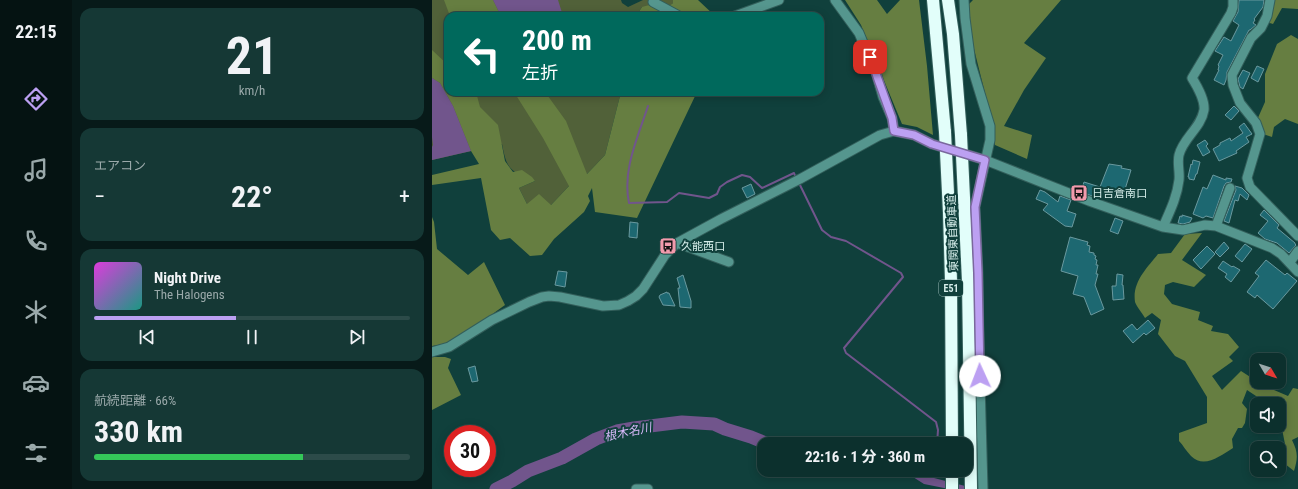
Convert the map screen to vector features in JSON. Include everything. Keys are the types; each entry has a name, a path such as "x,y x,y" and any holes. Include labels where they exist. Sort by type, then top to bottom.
{"highway":[{"name":"東関東自動車道","path":"932,0 944,132 949,213 952,437"},
{"name":"東関東自動車道","path":"948,0 961,135 966,215 971,489"},
{"path":"952,477 952,489"}],"street":[{"path":"746,12 779,0"},
{"path":"835,0 859,33 875,69 883,97 892,118 894,131"},
{"path":"964,0 971,64 990,126 990,140 975,207 984,485"},
{"path":"1163,227 1176,199 1179,179 1179,156 1183,146 1198,124 1204,109 1200,92 1192,78 1231,13 1233,0"},
{"path":"1270,0 1267,16 1261,28 1251,38 1232,76 1233,85 1240,103 1256,123 1260,134 1248,178 1250,187 1298,236"},
{"path":"653,2 672,12"},
{"path":"432,352 449,347 492,320 542,297 560,296 603,306 619,305 636,296 643,289 665,255 677,243 797,181 880,135 894,131 914,135 932,144 985,160 1089,201 1163,227 1183,230 1205,225 1216,226 1272,248 1290,262 1298,272"},
{"path":"1216,226 1230,188"},
{"path":"677,243 729,262"},
{"path":"1290,262 1298,250"},
{"path":"636,489 648,489"}],"green space":[{"path":"432,0 621,0 622,3 628,7 643,0 673,0 673,3 665,10 642,7 639,12 444,12 444,96 620,96 605,155 587,174 569,186 551,205 527,204 519,188 535,181 520,175 511,169 506,160 502,144 432,160"},
{"path":"444,0 493,0 499,12 448,12"},
{"path":"673,0 698,0 711,12 639,12 642,7 653,4 665,9 673,3"},
{"path":"845,0 877,0 887,14 900,0 919,0 933,135 917,127 902,124 861,25"},
{"path":"973,0 1061,0 1024,43 1046,58 1024,90 1004,126 1032,135 1027,159 995,145 994,129 964,9"},
{"path":"1273,0 1298,0 1298,9 1282,8 1273,24 1267,22"},
{"path":"1291,35 1298,39 1298,124 1285,119 1274,127 1272,137 1263,134 1257,120 1265,102 1265,74 1277,44"},
{"path":"432,50 444,61 444,90 440,83 432,78"},
{"path":"447,96 477,96 480,107 498,125 505,161 513,172 522,170 535,181 519,188 527,204 539,194 551,205 569,186 543,138 517,96 548,96 566,121 587,174 605,155 620,96 695,96 637,218 595,212 592,188 588,196 590,201 584,212 554,239 542,255 530,256 510,238 500,240 491,230 481,178 432,185 432,175 479,164 471,151 453,106"},
{"path":"432,217 434,222 437,249 468,275 484,262 505,305 461,336 451,341 432,346"},
{"path":"1202,233 1182,260 1206,275 1194,287 1173,282 1165,285 1164,294 1172,304 1200,312 1198,320 1213,326 1211,331 1228,334 1239,347 1229,357 1233,361 1212,376 1222,390 1241,371 1250,377 1250,389 1274,389 1288,396 1293,388 1298,389 1298,437 1292,440 1297,455 1294,471 1286,465 1286,441 1284,441 1283,433 1286,433 1286,397 1258,397 1247,390 1242,403 1247,409 1245,423 1242,428 1238,428 1232,439 1233,448 1212,460 1196,460 1179,441 1179,433 1207,423 1207,397 1185,361 1175,356 1158,334 1161,320 1152,313 1145,318 1135,302 1135,295 1141,276 1158,254 1171,253 1185,234"},
{"path":"432,357 445,357 451,359 448,368 461,395 432,410"}],"shaded area":[{"path":"493,0 558,0 562,12 499,12"},
{"path":"432,78 440,83 444,90 444,96 447,96 453,106 471,151 432,160"},
{"path":"913,477 934,477 977,489 949,489 924,484"}],"building":[{"path":"1239,0 1264,0 1263,7 1254,19 1255,20 1253,23 1256,25 1249,30 1227,72 1224,85 1214,80 1219,70 1218,65 1223,55 1215,51 1224,37 1231,41 1239,25 1233,21 1238,12"},
{"path":"1257,66 1264,69 1258,82 1251,78"},
{"path":"1243,70 1250,73 1243,89 1240,87 1238,79"},
{"path":"1234,106 1239,111 1231,120 1225,115"},
{"path":"1244,123 1252,134 1246,137 1249,142 1236,151 1237,153 1219,161 1213,149 1220,145 1220,143 1230,138 1231,141 1243,133 1239,127"},
{"path":"1205,140 1208,144 1206,146 1210,152 1203,156 1197,145"},
{"path":"1193,160 1200,162 1194,180 1189,179 1188,177"},
{"path":"1109,164 1122,166 1121,168 1131,170 1122,199 1096,194 1095,197 1081,192 1084,182 1100,187"},
{"path":"1213,175 1226,180 1226,178 1232,179 1231,182 1226,183 1224,186 1213,218 1206,216 1203,218 1193,214 1203,187 1207,189"},
{"path":"751,184 755,194 747,198 742,188"},
{"path":"1235,186 1242,188 1249,195 1247,200 1240,194 1238,201 1235,200 1229,223 1224,221 1236,190"},
{"path":"1040,190 1058,202 1060,196 1071,200 1067,211 1076,214 1072,227 1065,226 1043,210 1048,204 1036,199"},
{"path":"1264,210 1279,225 1277,228 1295,243 1296,245 1289,253 1277,243 1265,239 1258,233 1268,221 1260,215"},
{"path":"1182,215 1192,218 1190,222 1183,224 1178,223 1180,216 1182,217"},
{"path":"1115,218 1123,221 1118,234 1110,231"},
{"path":"630,222 638,223 637,238 629,237"},
{"path":"1070,237 1088,242 1087,245 1090,246 1089,252 1094,253 1096,256 1096,265 1098,265 1096,274 1098,274 1095,285 1104,309 1091,315 1084,297 1073,294 1078,276 1061,271"},
{"path":"1224,242 1229,248 1220,257 1215,252"},
{"path":"1245,244 1252,249 1242,262 1235,256"},
{"path":"1207,246 1215,254 1201,269 1193,260"},
{"path":"1266,260 1285,275 1287,273 1297,281 1273,309 1257,295 1255,298 1247,292 1259,276 1255,273"},
{"path":"1223,261 1240,270 1231,282 1225,277 1227,274 1218,268"},
{"path":"558,271 567,272 565,287 555,285"},
{"path":"1117,274 1123,275 1122,285 1124,299 1113,300 1112,286 1116,286"},
{"path":"683,275 691,301 691,308 680,307 678,288 680,288 677,278"},
{"path":"667,292 669,293 675,306 663,305 659,297"},
{"path":"1148,320 1155,328 1146,335 1144,333 1133,343 1123,331 1132,324 1137,330"},
{"path":"475,366 478,381 472,382 468,368"}],"waterway":[{"path":"648,106 629,166 627,191 629,203 667,202 679,193 709,198 717,194 720,187 727,182 742,175 750,177 762,188 794,173 796,178"},
{"path":"799,183 822,230 831,237 846,241 901,273 903,277 844,348 846,353 936,422 938,437"},
{"name":"根木名川","path":"496,489 528,471 562,458 596,439 617,431 682,422 714,424 757,439"}],"place":[{"name":"日吉倉南口","path":"1079,193"},
{"name":"久能西口","path":"668,246"}],"route":[{"path":"870,57 883,97 892,118 894,131 905,132 932,144 985,160 975,207 980,376"}]}
